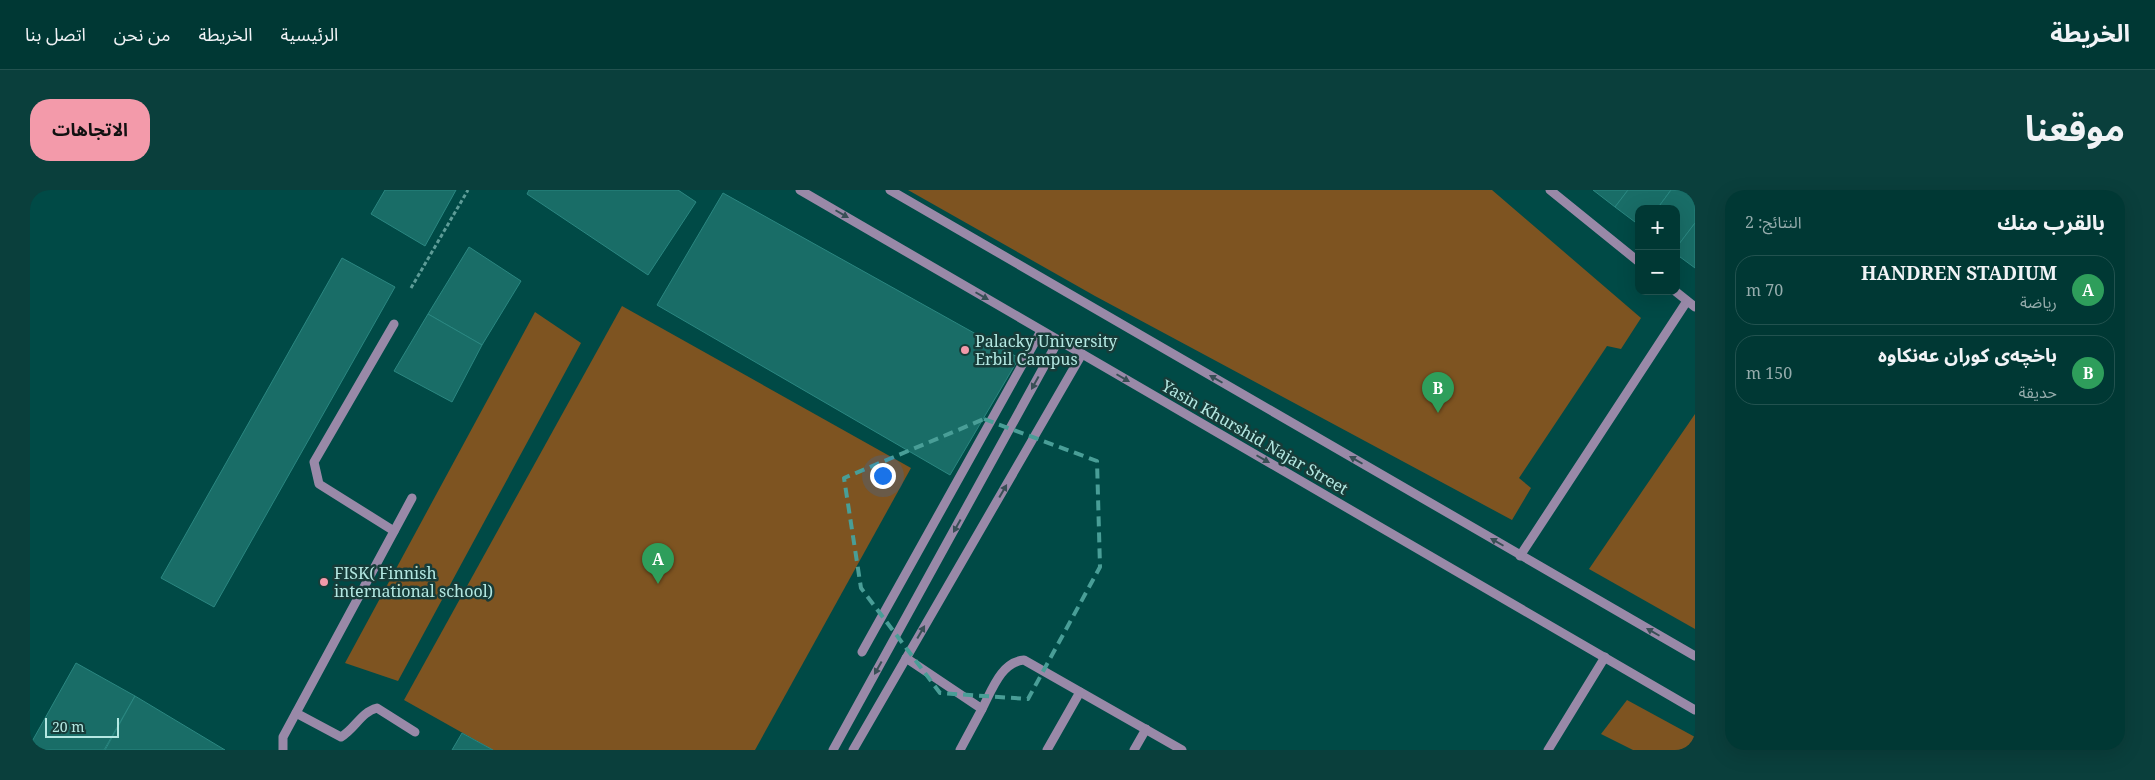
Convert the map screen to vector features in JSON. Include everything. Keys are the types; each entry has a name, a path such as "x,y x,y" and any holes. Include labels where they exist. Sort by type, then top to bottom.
{"street":[{"name":"Yasin Khurshid Najar Street","path":"800,190 1695,710"},
{"name":"Yasin Khurshid Najar Street","path":"890,190 1695,656"},
{"path":"1550,190 1635,259"},
{"path":"1680,295 1695,307"},
{"path":"1520,556 1687,301"},
{"path":"394,324 314,462 319,484 394,531"},
{"path":"862,652 1041,331"},
{"path":"833,750 1058,341"},
{"path":"853,750 1082,354"},
{"path":"283,750 283,737 412,498"},
{"path":"1548,750 1605,657"},
{"path":"906,658 982,708"},
{"path":"960,750 1000,675 1013,661 1024,660 1182,750"},
{"path":"1047,750 1080,692"},
{"path":"296,713 341,737 350,732 368,710 377,708 415,732"},
{"path":"1134,750 1146,729"}],"path":[{"path":"411,288 468,190"}],"highlighted area":[{"path":"984,419 1097,461 1100,567 1028,699 940,693 861,588 844,478"}],"shaded area":[{"path":"908,190 1492,190 1641,318 1621,349 1607,346 1519,478 1531,488 1512,520 1095,296"},
{"path":"622,306 911,468 755,750 493,750 404,700"},
{"path":"535,312 581,343 398,681 345,663"},
{"path":"1695,414 1695,629 1589,569"},
{"path":"1627,700 1695,737 1695,750 1633,750 1601,734"}],"building":[{"path":"385,190 456,190 425,246 371,214"},
{"path":"529,190 678,190 696,202 648,275 527,194"},
{"path":"1593,190 1628,190 1615,207"},
{"path":"1628,190 1671,190 1660,205 1635,205 1635,222 1615,207"},
{"path":"1671,190 1695,190 1695,223 1680,243 1680,205 1660,205"},
{"path":"723,193 1019,358 950,475 657,305"},
{"path":"1695,223 1695,268 1680,257 1680,243"},
{"path":"469,247 521,281 482,345 428,314"},
{"path":"342,258 395,287 214,607 161,578"},
{"path":"428,314 482,345 452,402 394,371"},
{"path":"76,663 135,696 104,750 30,750 30,745"},
{"path":"135,696 225,750 105,750"},
{"path":"462,733 493,750 452,750"}],"place":[{"name":"Palacky University Erbil Campus","path":"965,350"},
{"name":"باخچەی کوران عەنکاوە","path":"1438,413"},
{"name":"FISK( Finnish international school)","path":"324,582"},
{"name":"HANDREN STADIUM","path":"658,584"}]}
